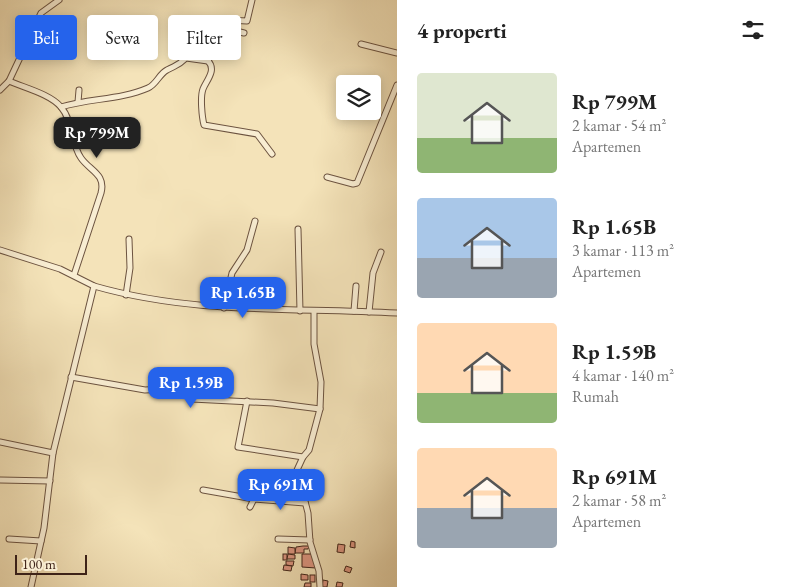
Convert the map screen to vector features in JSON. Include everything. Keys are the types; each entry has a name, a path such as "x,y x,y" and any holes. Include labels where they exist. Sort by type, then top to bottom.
{"street":[{"path":"0,90 9,81 41,14 59,0"},
{"path":"241,21 246,22 252,0"},
{"path":"361,44 397,53"},
{"path":"62,108 78,102 113,98 148,88 164,71 178,66 186,58 208,61 211,68 209,80 202,93 204,125 258,134 272,154"},
{"path":"9,81 51,100 62,108 80,157 95,170 102,182 101,193 74,275"},
{"path":"327,177 353,184 357,183 397,85"},
{"path":"78,102 79,90"},
{"path":"224,308 232,273 247,250 254,221"},
{"path":"298,228 297,257 300,310"},
{"path":"126,295 130,268 129,239"},
{"path":"0,250 74,275 94,286 126,295 224,308 397,313"},
{"path":"369,312 373,273 381,252"},
{"path":"31,587 41,541 53,453 94,286"},
{"path":"354,311 356,286"},
{"path":"314,310 314,344 321,382 320,409 309,450 302,457 297,470 305,503 310,540 319,571 320,587"},
{"path":"71,377 145,390 182,388 190,399 247,401 320,409"},
{"path":"247,401 238,447 302,457"},
{"path":"0,442 53,453"},
{"path":"0,480 50,481"},
{"path":"204,490 254,499 305,503"},
{"path":"250,507 254,499"},
{"path":"278,538 310,540"},
{"path":"9,539 41,541"}],"building":[{"path":"351,541 355,542 355,548 350,547"},
{"path":"338,544 345,545 344,553 337,552"},
{"path":"309,546 308,549 304,549 304,553 295,553 296,547"},
{"path":"288,547 295,548 295,554 288,554"},
{"path":"283,554 287,554 287,560 283,560"},
{"path":"288,554 295,555 295,559 287,559"},
{"path":"302,554 312,554 316,568 302,567"},
{"path":"286,561 294,561 293,566 286,565"},
{"path":"284,565 292,566 291,571 283,570"},
{"path":"346,566 352,568 350,573 344,571"},
{"path":"301,574 308,575 308,580 301,580"},
{"path":"310,575 315,575 315,582 310,582"},
{"path":"323,580 328,581 327,587 322,587"},
{"path":"337,582 343,583 342,587 336,587"},
{"path":"305,583 311,583 311,587 304,587"}]}
